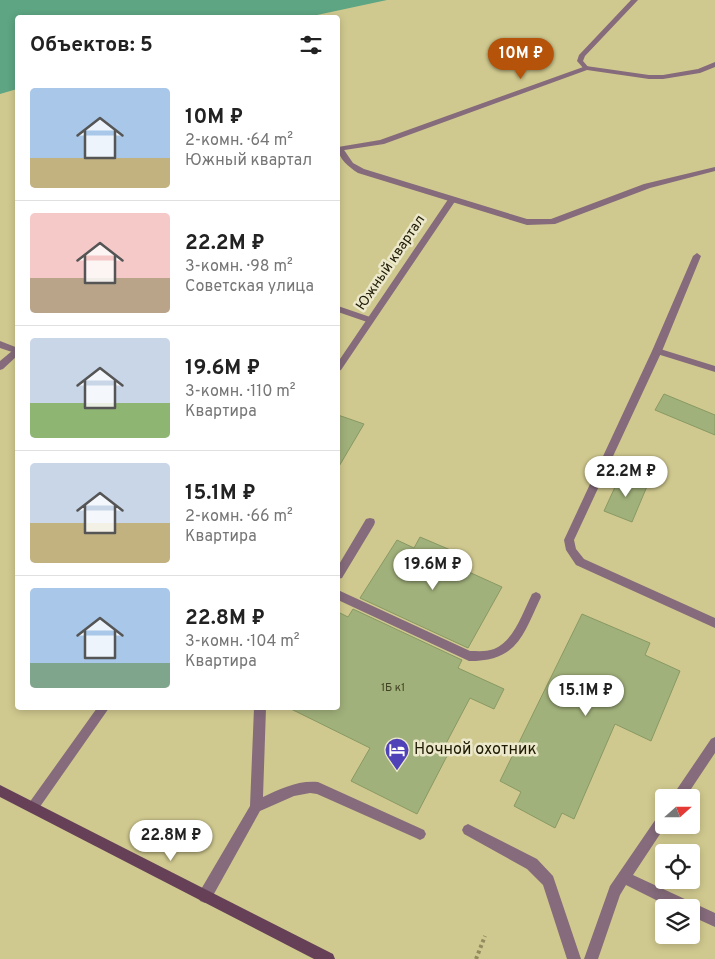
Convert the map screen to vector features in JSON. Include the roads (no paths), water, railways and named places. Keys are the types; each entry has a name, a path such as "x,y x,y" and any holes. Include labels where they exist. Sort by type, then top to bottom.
{"street":[{"path":"586,68 580,62 582,55 635,0"},
{"path":"340,149 381,142 586,68 649,77 682,75 715,64"},
{"path":"340,152 350,164 361,171 452,200 540,224 552,222 647,186 715,169"},
{"name":"Южный квартал","path":"340,365 452,200"},
{"path":"697,256 657,351 569,540 571,550 580,562 715,623"},
{"path":"340,310 370,320"},
{"path":"0,344 15,350"},
{"path":"0,367 15,351"},
{"path":"657,351 715,369"},
{"path":"340,572 370,522"},
{"path":"340,596 469,656 483,657 497,654 510,646 536,597"},
{"path":"33,807 102,710"},
{"path":"205,896 256,808 260,710"},
{"path":"683,789 715,743"},
{"path":"256,808 297,788 309,786 318,788 420,834"},
{"path":"0,791 328,959"},
{"path":"468,830 532,864 548,881 574,959"},
{"path":"590,959 615,892 655,830"},
{"path":"623,877 668,899"},
{"path":"700,913 715,920"}],"place":[{"name":"Ночной охотник","path":"397,771"}]}
